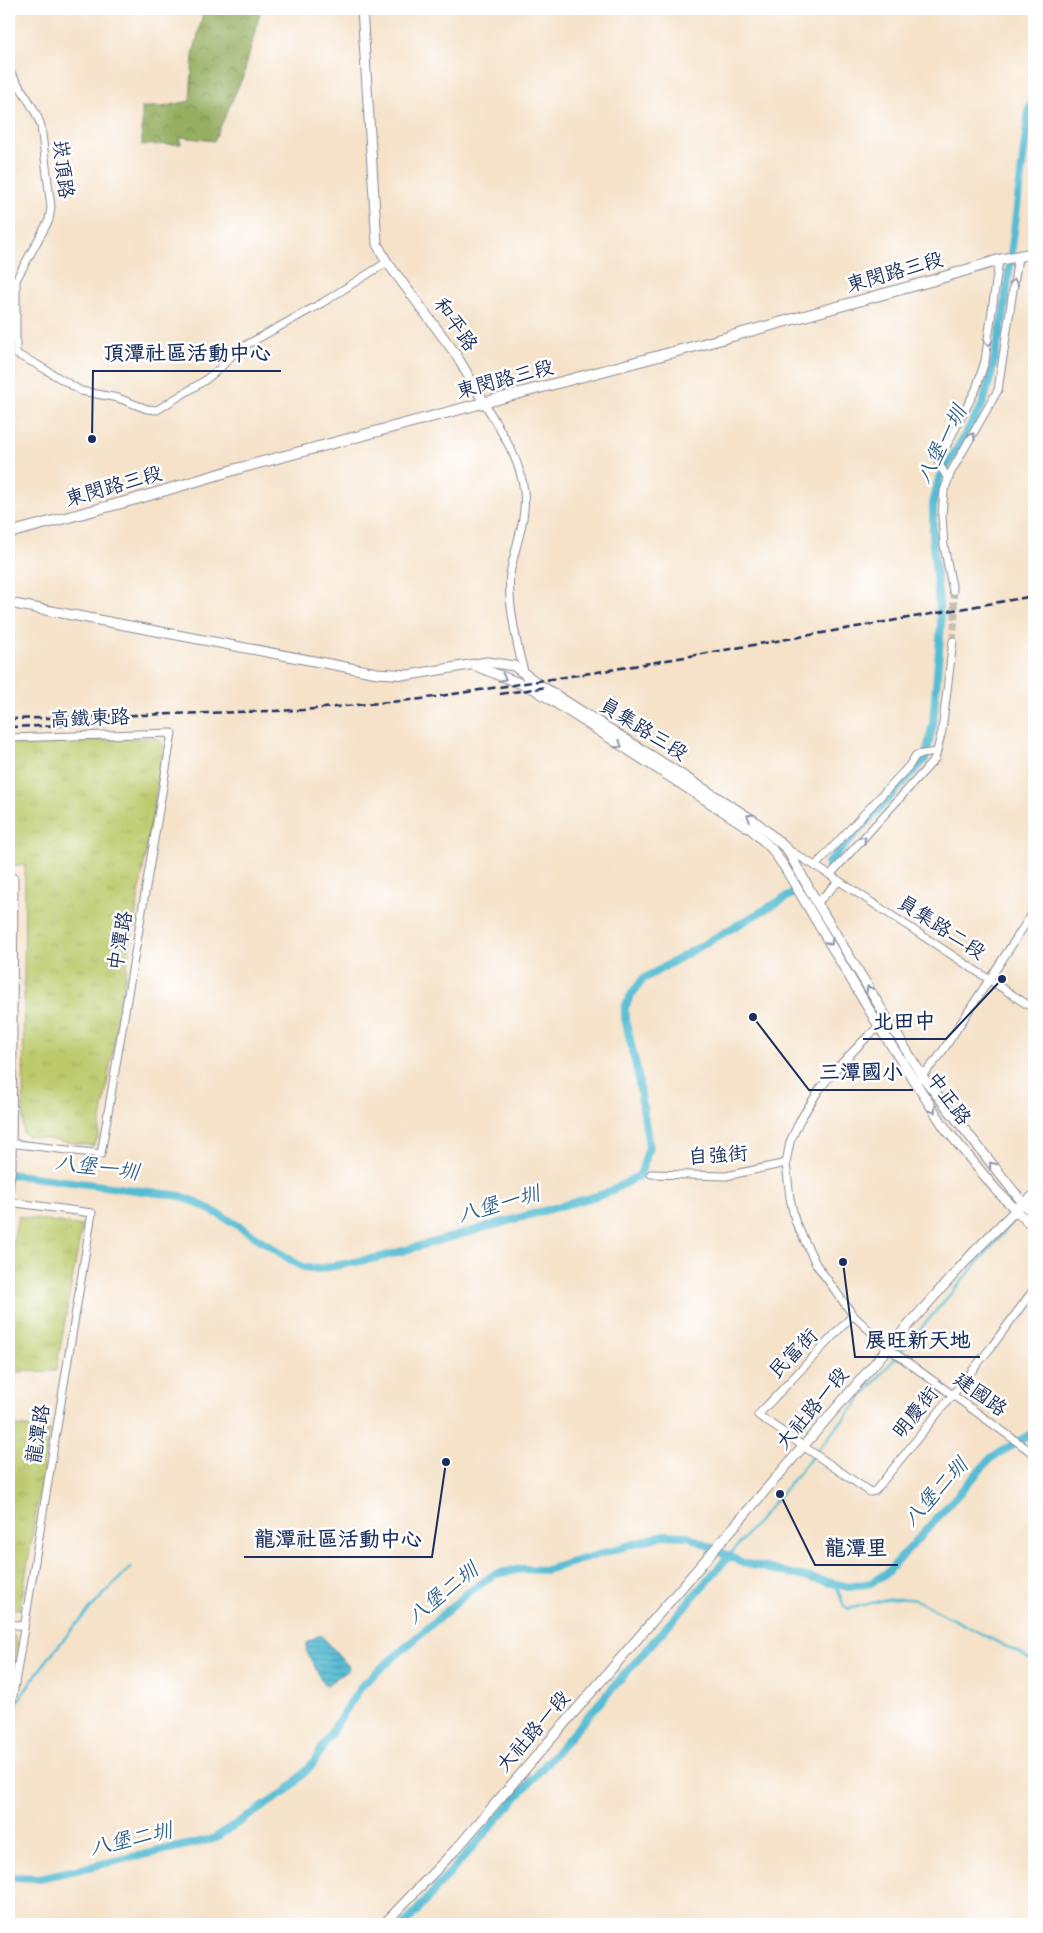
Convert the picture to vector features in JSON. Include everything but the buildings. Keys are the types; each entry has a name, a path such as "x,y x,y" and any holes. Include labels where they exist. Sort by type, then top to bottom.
{"main road":[{"name":"東閔路三段","path":"9,533 136,499 240,468 485,404 1034,253"}],"street":[{"name":"和平路","path":"362,9 377,244 387,262 455,353 518,463 524,491 524,514 510,575 511,606 523,672 532,688"},
{"name":"崁頂路","path":"9,70 26,99 38,114 51,207 49,220 16,280 16,354 81,391 118,398 157,410 204,381 219,369 237,350 322,303 387,262"},
{"path":"948,479 938,462 976,389 985,361 1009,259"},
{"path":"953,591 944,546 942,516 944,491 948,479 998,390 1009,259"},
{"name":"員集路三段","path":"9,603 377,673 409,675 487,662 514,666 540,686 756,822 787,849"},
{"path":"830,875 935,758 942,732 953,640"},
{"name":"員集路三段","path":"473,665 532,688 752,830"},
{"name":"高鐵東路","path":"9,738 172,733"},
{"name":"中潭路","path":"10,1143 101,1154 172,733"},
{"path":"752,830 815,866 909,766 916,755 936,752"},
{"path":"752,830 772,849 797,878"},
{"path":"787,849 797,878"},
{"name":"員集路二段","path":"815,866 1034,1009"},
{"path":"9,875 14,878 10,1143 12,1165 9,1190"},
{"name":"中正路","path":"797,878 805,900 880,1028 945,1128 1015,1210 1034,1228"},
{"name":"中正路","path":"797,878 817,903 922,1076 1023,1203 1034,1214"},
{"path":"817,903 839,881"},
{"path":"914,1082 938,1058 1034,911"},
{"name":"建國路","path":"888,1020 880,1028 869,1034 835,1070 819,1090 800,1120 790,1142 786,1163 791,1206 795,1221 804,1243 816,1264 853,1316 888,1348 1034,1454"},
{"name":"自強街","path":"651,1174 726,1176 786,1163"},
{"name":"大社路一段","path":"384,1924 458,1847 888,1348 973,1253 1015,1210 1034,1194"},
{"name":"龍潭路","path":"9,1202 92,1213 9,1720"},
{"name":"明慶街","path":"804,1447 870,1492 875,1491 992,1346 1034,1289"},
{"name":"民富街","path":"804,1447 758,1415 853,1316"},
{"path":"9,1624 24,1626"}],"green space":[{"path":"204,9 261,9 244,74 214,141 180,137 181,144 142,145 142,107 162,107 190,101 193,55"},
{"path":"156,738 164,745 98,1138 93,1146 27,1136 23,1133 25,865 9,865 9,743"},
{"path":"18,1216 82,1226 56,1371 9,1372 9,1268"},
{"path":"9,1425 50,1430 20,1609 9,1608"},
{"path":"9,1633 13,1634 18,1643 9,1701"}],"water":[{"path":"319,1635 349,1666 348,1670 327,1685 323,1683 306,1650 307,1643"}],"waterway":[{"name":"八堡一圳","path":"828,863 925,759 933,724 941,625 933,544 933,504 939,479 982,406 991,375 1004,312 1029,110 1034,97"},
{"name":"八堡一圳","path":"9,1174 181,1196 226,1219 297,1264 303,1267 318,1269 381,1257 607,1193 640,1175 649,1147 637,1071 625,1018 625,1007 631,995 643,979 792,894"},
{"path":"728,1557 883,1372 1019,1217"},
{"name":"八堡二圳","path":"9,1877 40,1878 213,1839 287,1791 314,1762 363,1684 469,1592 495,1574 521,1569 546,1570 664,1535 688,1536 743,1563 849,1587 871,1583 888,1572 991,1458 1034,1432"},
{"path":"405,1924 728,1557"},
{"path":"19,1700 71,1630 131,1567"},
{"path":"836,1585 844,1606 849,1609 874,1602 899,1599 916,1600 1034,1661"}],"tunnel":[{"path":"953,591 955,616 953,641"}],"railway":[{"path":"9,719 303,710 421,699 610,670 1034,596"},
{"path":"500,694 547,687"},
{"path":"9,727 101,724"}],"place":[{"name":"頂潭社區活動中心","path":"92,439"},
{"name":"北田中","path":"1002,979"},
{"name":"三潭國小","path":"753,1017"},
{"name":"展旺新天地","path":"843,1262"},
{"name":"龍潭社區活動中心","path":"446,1462"},
{"name":"龍潭里","path":"780,1494"}]}
